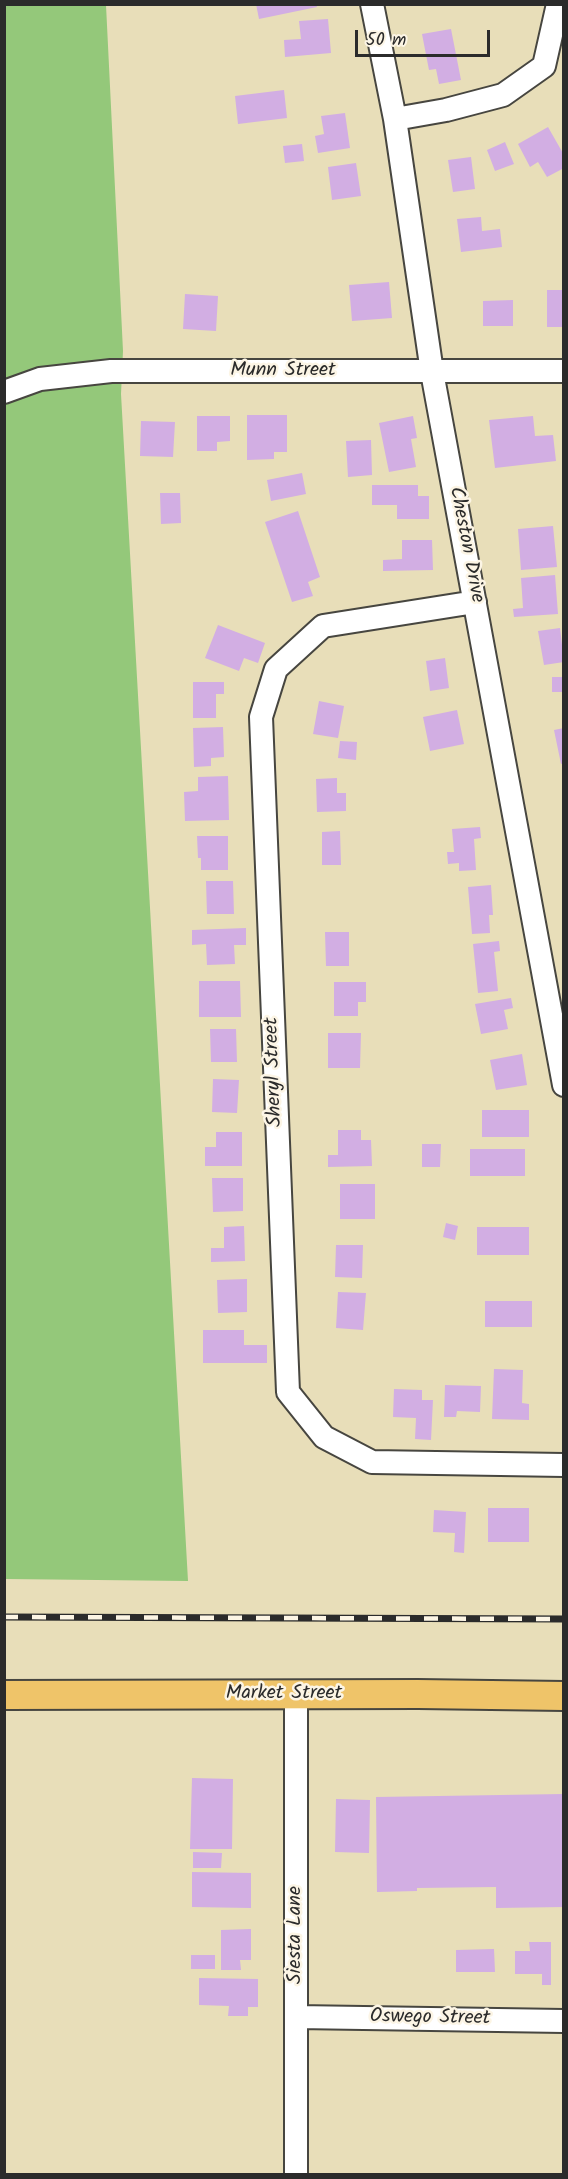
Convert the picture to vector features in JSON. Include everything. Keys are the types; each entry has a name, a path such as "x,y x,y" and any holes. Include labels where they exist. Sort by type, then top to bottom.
{"main road":[{"name":"Market Street","path":"4,1695 564,1696"}],"street":[{"name":"Cheston Drive","path":"372,4 395,119 432,372 564,1085"},
{"path":"395,119 446,110 503,95 544,66 558,4"},
{"name":"Munn Street","path":"4,392 40,379 111,372 564,371"},
{"name":"Sheryl Street","path":"476,602 323,626 276,669 261,717 288,1392 324,1437 372,1462 564,1465"},
{"name":"Siesta Lane","path":"296,1695 296,2175"},
{"name":"Oswego Street","path":"297,2017 564,2021"}],"green space":[{"path":"4,5 106,5 123,351 121,394 188,1581 6,1579 4,1546"}],"building":[{"path":"256,4 316,4 317,7 259,19"},
{"path":"328,19 331,53 285,57 284,40 301,39 299,21"},
{"path":"451,29 461,80 439,84 436,69 429,70 422,34"},
{"path":"284,90 287,118 238,124 235,96"},
{"path":"345,113 350,148 318,153 315,136 324,134 321,116"},
{"path":"548,127 564,155 564,168 547,177 538,162 530,167 518,144"},
{"path":"505,142 514,164 495,171 487,150"},
{"path":"302,144 304,161 285,163 283,146"},
{"path":"471,157 475,189 453,192 448,160"},
{"path":"356,163 361,196 332,200 328,167"},
{"path":"481,217 482,231 500,229 502,247 461,252 457,219"},
{"path":"389,282 392,318 352,321 349,285"},
{"path":"547,290 564,290 564,327 547,327"},
{"path":"185,294 218,296 216,331 183,329"},
{"path":"513,300 513,326 483,326 483,301"},
{"path":"247,415 287,415 287,452 274,452 274,459 247,460"},
{"path":"197,416 230,416 230,441 217,442 217,451 197,451"},
{"path":"413,416 417,438 411,439 416,467 389,472 379,423"},
{"path":"533,416 535,436 553,435 556,461 495,468 489,420"},
{"path":"141,421 175,422 173,457 140,456"},
{"path":"371,440 372,475 348,477 346,441"},
{"path":"302,473 306,494 271,501 267,480"},
{"path":"372,485 418,485 418,496 429,496 429,519 397,519 397,505 372,505"},
{"path":"160,493 180,493 181,523 161,524"},
{"path":"298,511 320,577 308,582 313,596 292,602 265,522"},
{"path":"553,526 557,567 521,570 518,529"},
{"path":"402,540 432,540 433,570 383,571 383,560 402,559"},
{"path":"555,575 558,614 514,617 513,609 523,608 521,578"},
{"path":"218,625 265,643 258,663 244,658 239,671 205,658"},
{"path":"560,628 564,662 544,665 538,631"},
{"path":"445,658 449,688 430,691 426,661"},
{"path":"552,677 564,677 564,692 552,692"},
{"path":"193,682 224,682 224,694 216,694 216,718 193,718"},
{"path":"319,701 344,706 338,738 313,734"},
{"path":"457,710 464,744 430,751 423,717"},
{"path":"223,727 224,757 211,758 211,766 194,767 193,728"},
{"path":"564,728 564,763 561,764 554,730"},
{"path":"340,741 357,742 356,760 338,758"},
{"path":"228,776 229,820 185,821 184,792 198,791 198,777"},
{"path":"337,778 337,793 346,793 346,811 317,812 316,779"},
{"path":"480,827 481,838 474,839 476,870 459,871 459,863 448,864 447,852 454,852 452,829"},
{"path":"340,831 341,865 322,865 322,832"},
{"path":"197,836 228,836 228,870 201,870"},
{"path":"206,881 233,881 234,914 207,914"},
{"path":"491,885 493,915 489,915 490,933 472,934 468,887"},
{"path":"246,928 246,945 234,945 235,964 207,965 206,944 192,945 192,930"},
{"path":"325,932 349,932 349,966 326,966"},
{"path":"499,941 500,951 494,952 498,991 478,993 473,944"},
{"path":"199,981 240,981 241,1017 199,1017"},
{"path":"334,982 366,982 366,1002 358,1002 358,1016 334,1016"},
{"path":"511,998 513,1008 504,1010 508,1029 481,1034 475,1004"},
{"path":"210,1029 236,1029 237,1062 211,1062"},
{"path":"328,1033 361,1033 360,1068 328,1068"},
{"path":"522,1054 527,1085 496,1090 490,1060"},
{"path":"213,1079 239,1080 237,1113 212,1112"},
{"path":"482,1110 529,1110 529,1137 482,1137"},
{"path":"338,1130 361,1130 361,1140 371,1140 372,1166 328,1167 328,1155 338,1155"},
{"path":"216,1132 242,1132 242,1166 205,1166 205,1147 216,1147"},
{"path":"422,1144 441,1144 440,1167 422,1167"},
{"path":"470,1149 525,1149 525,1176 470,1176"},
{"path":"212,1178 243,1178 243,1211 213,1212"},
{"path":"340,1184 375,1184 375,1219 340,1219"},
{"path":"446,1223 458,1226 455,1240 443,1237"},
{"path":"244,1226 245,1261 211,1262 211,1248 224,1248 224,1227"},
{"path":"477,1227 529,1227 529,1255 477,1255"},
{"path":"336,1245 363,1245 362,1278 335,1277"},
{"path":"247,1279 247,1312 218,1313 217,1280"},
{"path":"338,1292 366,1293 363,1330 336,1328"},
{"path":"485,1301 532,1301 532,1327 485,1327"},
{"path":"203,1330 244,1330 244,1345 267,1345 267,1363 203,1363"},
{"path":"494,1369 523,1370 522,1403 529,1404 529,1420 492,1419"},
{"path":"445,1385 481,1386 480,1412 457,1411 456,1417 444,1417"},
{"path":"394,1389 422,1390 422,1400 433,1400 431,1440 415,1439 416,1418 393,1417"},
{"path":"488,1508 529,1508 529,1542 488,1542"},
{"path":"434,1510 466,1512 464,1553 454,1552 455,1533 433,1532"},
{"path":"192,1778 233,1779 232,1849 190,1849"},
{"path":"563,1794 564,1907 496,1908 496,1887 417,1888 417,1891 377,1892 376,1797"},
{"path":"336,1799 370,1800 369,1853 335,1852"},
{"path":"193,1852 222,1853 221,1868 193,1868"},
{"path":"192,1872 251,1873 251,1908 192,1907"},
{"path":"251,1929 251,1960 240,1960 241,1970 221,1970 221,1930"},
{"path":"529,1942 551,1942 551,1985 542,1985 542,1974 515,1974 515,1951 530,1951"},
{"path":"494,1949 495,1972 456,1972 456,1950"},
{"path":"191,1955 215,1955 215,1969 191,1969"},
{"path":"199,1978 258,1979 258,2007 248,2007 248,2016 228,2016 229,2006 199,2005"}],"railway":[{"path":"4,1617 564,1619"}]}
